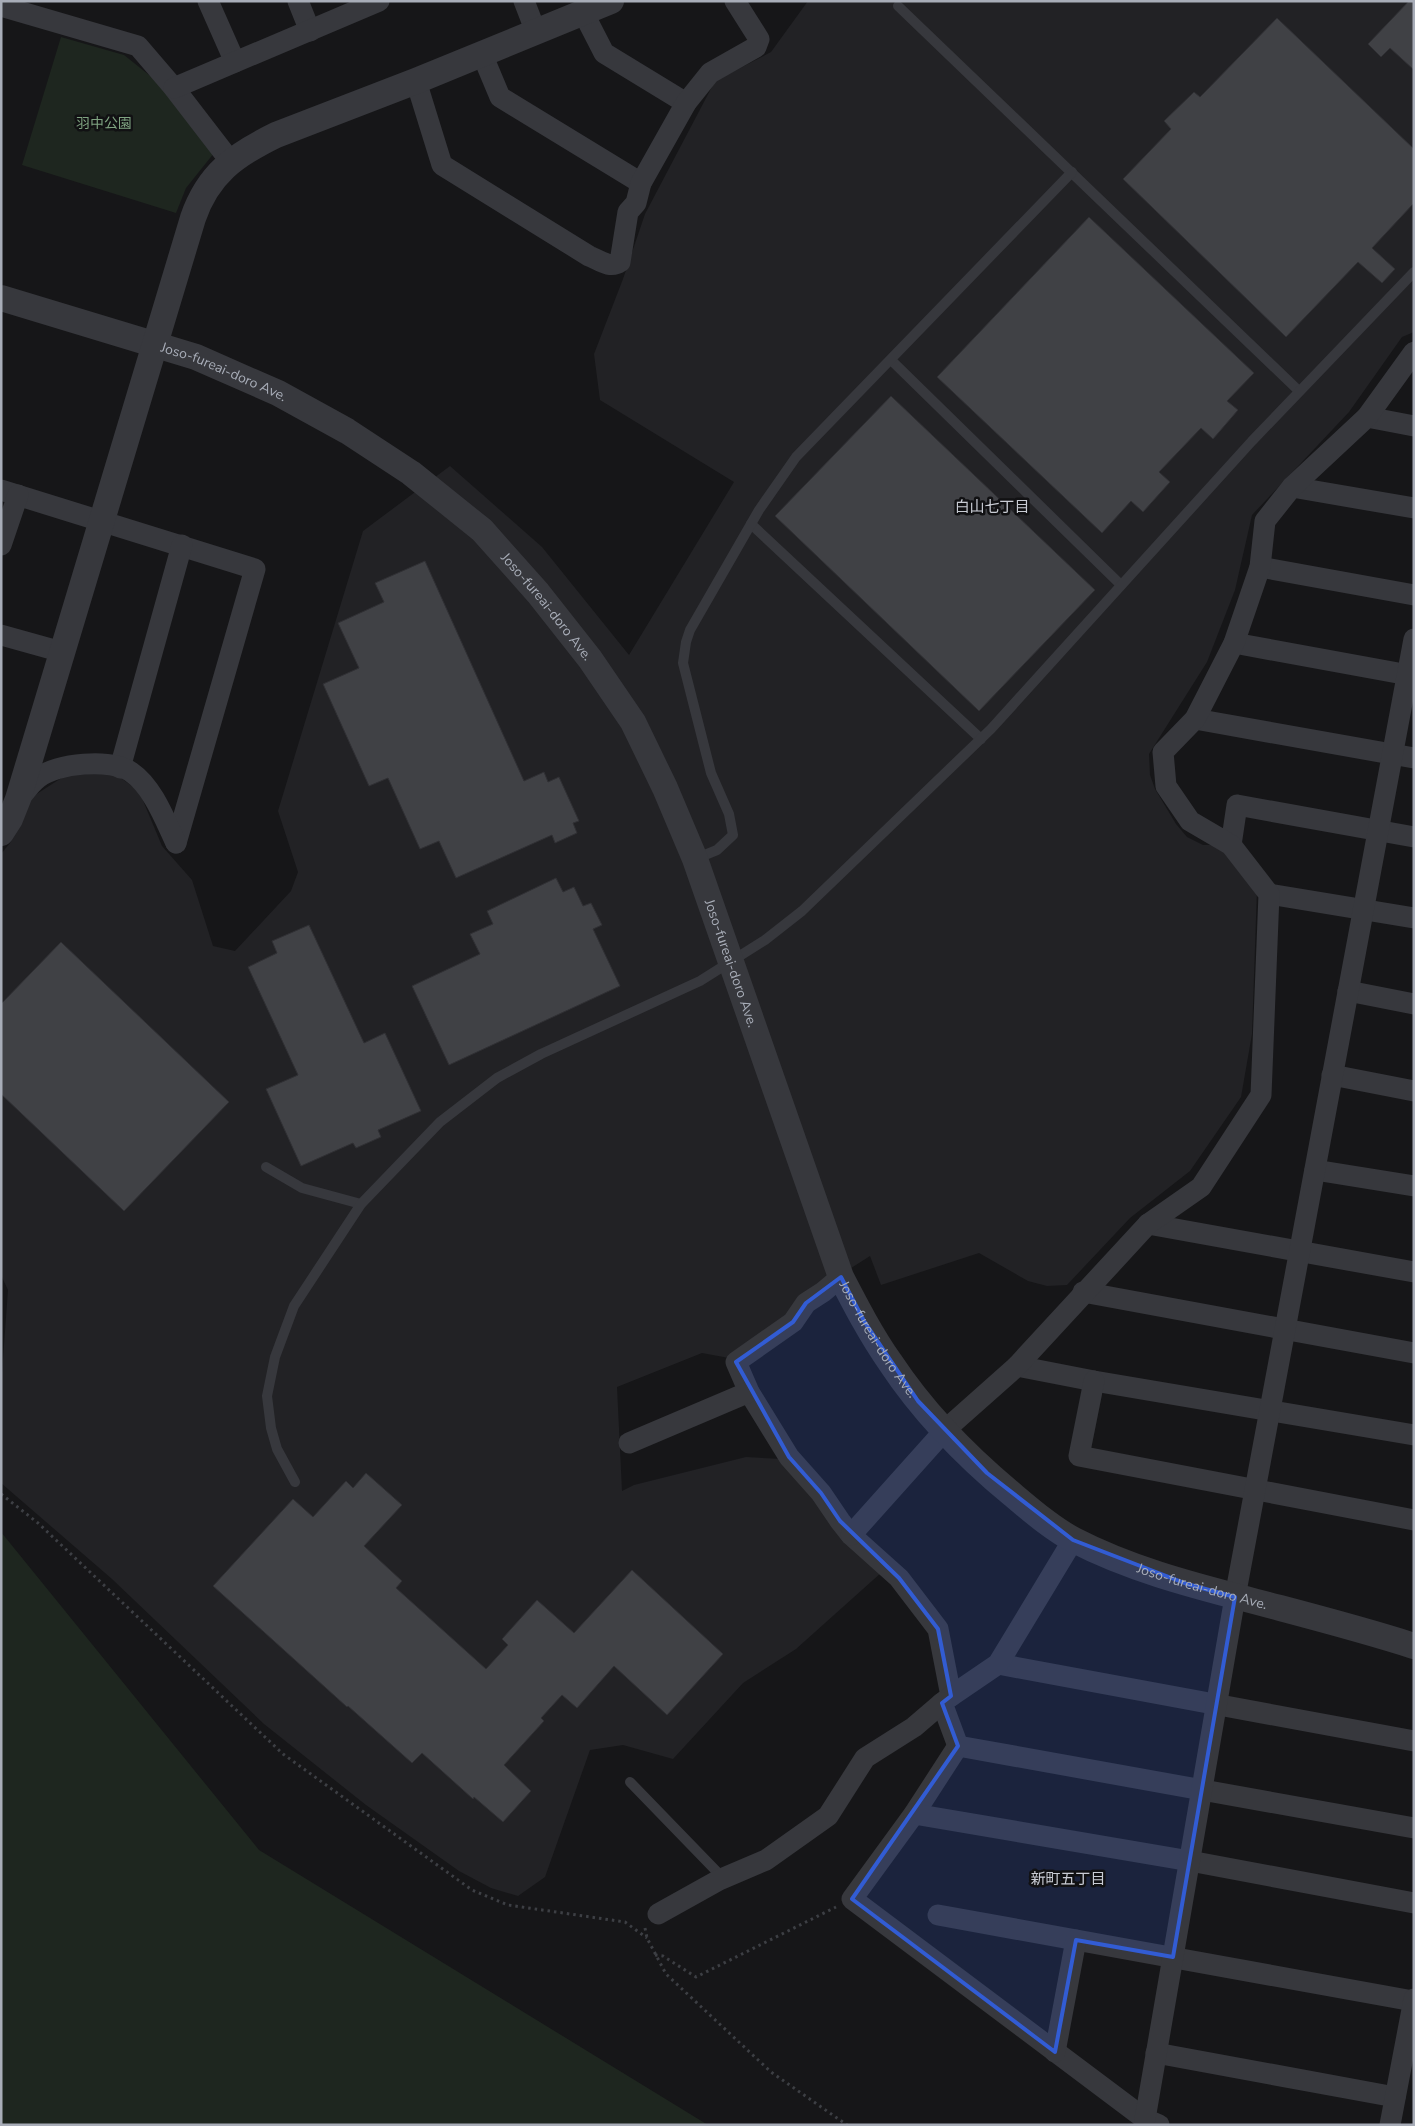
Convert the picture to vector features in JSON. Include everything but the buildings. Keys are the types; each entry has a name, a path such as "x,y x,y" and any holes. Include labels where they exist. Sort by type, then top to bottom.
{"street":[{"path":"208,1 236,62"},
{"path":"298,1 310,31"},
{"path":"174,88 379,1"},
{"path":"524,1 536,32"},
{"path":"1,833 10,819 18,799 200,198 212,179 231,162 254,146 276,135 584,14 611,1"},
{"path":"416,80 442,165 589,256 609,265 615,265 620,262 628,212 636,202 641,183 686,103 710,73 759,44 759,39 736,1"},
{"path":"1,6 35,8 138,46 174,88 231,162"},
{"path":"584,14 604,53 686,103"},
{"path":"482,54 500,97 641,183"},
{"name":"Joso-fureai-doro Ave.","path":"1,298 156,344 232,372 278,393 347,431 411,473 482,530 538,592 590,659 633,722 665,788 694,859 841,1277 864,1321 890,1363 918,1401 987,1473 1073,1540 1129,1564 1236,1597 1414,1646"},
{"path":"851,1535 945,1430 1017,1366 1083,1292 1148,1224 1201,1187 1261,1095 1269,894 1231,845 1190,821 1166,786 1163,752 1195,719 1234,644 1260,567 1265,521 1292,487 1367,417 1414,352"},
{"path":"1367,417 1414,426"},
{"path":"1292,487 1414,508"},
{"path":"1,545 10,492 255,569 176,843 149,790 130,771 120,768 96,763 80,763 38,777 18,799"},
{"path":"120,768 182,545"},
{"path":"1260,567 1414,595"},
{"path":"1,635 62,652"},
{"path":"1152,2122 1156,2053 1236,1597 1392,754 1410,675 1414,639"},
{"path":"1234,644 1410,675"},
{"path":"1195,719 1414,758"},
{"path":"1231,845 1237,805 1414,837"},
{"path":"1269,894 1364,908 1414,918"},
{"path":"1348,991 1414,1004"},
{"path":"1332,1075 1414,1091"},
{"path":"1315,1170 1414,1186"},
{"path":"1148,1224 1414,1272"},
{"path":"841,1277 806,1303 792,1322 736,1362 749,1392 789,1456 822,1493 851,1535 899,1578 938,1629 947,1700 958,1746 914,1814 852,1899 1055,2052 1152,2122"},
{"path":"1083,1292 1414,1353"},
{"path":"1017,1366 1094,1381 1414,1435"},
{"path":"1094,1381 1079,1456 1256,1488 1414,1520"},
{"path":"629,1443 749,1392"},
{"path":"658,1914 723,1878 766,1860 828,1816 865,1758 914,1727 947,1700 998,1664 1073,1540"},
{"path":"998,1664 1414,1741"},
{"path":"958,1746 1414,1828"},
{"path":"914,1814 1190,1861 1414,1903"},
{"path":"938,1915 1414,2000 1390,2125"},
{"path":"1055,2052 1076,1940"},
{"path":"1156,2053 1395,2097"}],"lane":[{"path":"898,6 1299,391"},
{"path":"694,859 717,850 733,836 729,814 711,773 683,663 690,630 751,524 796,457 1072,172"},
{"path":"295,1482 277,1449 271,1428 267,1396 276,1357 294,1306 361,1204 440,1122 496,1078 541,1054 700,981 765,940 802,911 980,739 1299,391 1414,272"},
{"path":"891,360 1121,585"},
{"path":"751,524 980,739"},
{"path":"266,1167 302,1188 361,1204"},
{"path":"630,1782 723,1878"}],"path":[{"path":"1,1494 38,1523 283,1754 472,1890 508,1905 625,1922 647,1938"},
{"path":"654,1955 663,1956 696,1977 852,1899"},
{"path":"658,1914 645,1926 647,1938 654,1955 666,1974 772,2072 847,2125"}],"highlighted area":[{"path":"841,1277 864,1321 918,1401 987,1473 1073,1540 1187,1584 1235,1597 1173,1957 1076,1940 1055,2052 852,1899 958,1746 942,1703 951,1696 938,1629 899,1578 840,1521 821,1493 789,1457 736,1362 793,1322 806,1303"}],"shaded area":[{"path":"808,1 1414,1 1414,332 1402,337 1349,412 1252,515 1235,590 1207,662 1149,754 1150,775 1155,789 1176,824 1187,837 1203,845 1231,845 1257,889 1252,1034 1241,1097 1190,1171 1130,1218 1067,1285 1047,1286 1028,1281 979,1253 881,1285 870,1256 815,1291 785,1320 729,1358 702,1353 617,1387 622,1491 634,1485 746,1457 782,1459 882,1572 796,1649 743,1683 673,1759 623,1745 590,1750 545,1877 518,1896 491,1888 459,1871 366,1805 264,1724 112,1579 1,1483 1,1386 8,1290 1,1275 1,854 10,843 32,797 63,777 96,770 118,776 139,791 162,846 192,880 213,946 235,951 291,891 298,872 278,811 363,531 450,466 542,547 629,655 734,482 600,400 594,354 623,279 645,214 715,81 771,52"}],"green space":[{"name":"羽中公園","path":"61,37 124,55 154,79 214,153 186,188 176,213 22,165"},
{"path":"1,1532 259,1850 708,2125 1,2125"}],"district":[{"name":"白山七丁目","path":"992,507"},
{"name":"新町五丁目","path":"1068,1879"}]}
